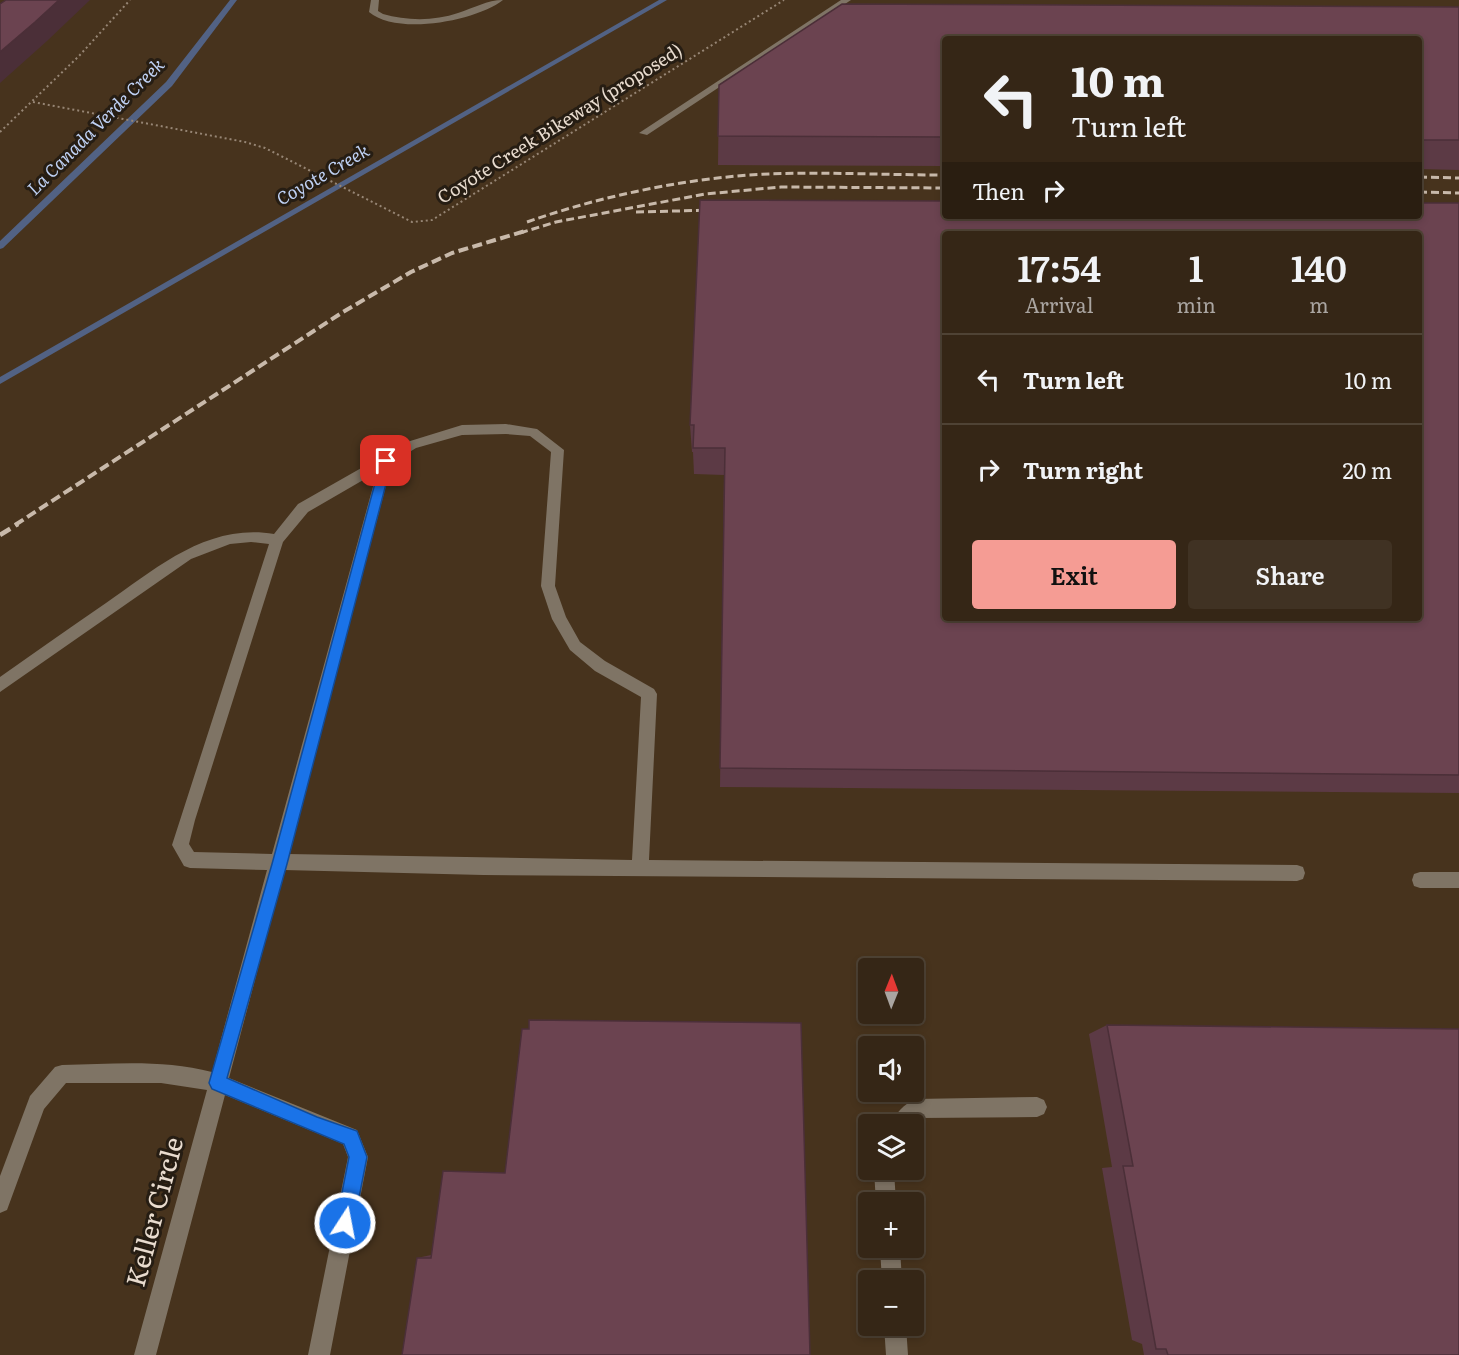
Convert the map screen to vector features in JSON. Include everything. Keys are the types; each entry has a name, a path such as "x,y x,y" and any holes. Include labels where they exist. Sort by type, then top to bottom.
{"street":[{"path":"375,0 373,12 395,20 448,19 499,0"},
{"path":"644,133 847,0"},
{"path":"640,868 649,694 600,666 575,646 559,619 548,586 558,450 533,432 506,429 462,430 412,445 303,508 277,540 180,846 190,860 280,864 640,868 1297,873"},
{"name":"Keller Circle","path":"145,1355 280,864 386,461"},
{"path":"0,685 186,555 218,541 252,535 277,540"},
{"path":"1420,880 1459,880"},
{"path":"0,1203 37,1103 62,1074 180,1075 218,1083 350,1137 358,1157 319,1355"},
{"path":"910,1114 915,1109 1036,1107"},
{"path":"896,1336 897,1355"}],"path":[{"path":"0,132 79,56 130,0"},
{"name":"Coyote Creek Bikeway (proposed)","path":"33,102 245,142 265,148 412,222 432,220 784,0"}],"building":[{"path":"6,0 59,0 0,52 0,4"},
{"path":"842,4 1459,7 1459,140 1422,140 1422,36 942,36 942,137 718,136 719,85"},
{"path":"700,200 942,201 942,219 1422,219 1422,203 1459,203 1459,775 720,768 725,448 693,448 694,425 690,425"},
{"path":"529,1020 801,1023 810,1355 402,1355 417,1258 431,1258 443,1171 505,1173 522,1029 529,1029"},
{"path":"1107,1025 1459,1029 1459,1355 1168,1355 1166,1349 1156,1349 1123,1166 1133,1166"}],"waterway":[{"name":"La Canada Verde Creek","path":"0,246 169,84 234,0"},
{"name":"Coyote Creek","path":"0,381 664,0"}],"railway":[{"path":"527,222 636,191 692,181 798,173 942,175"},
{"path":"1422,177 1459,178"},
{"path":"520,233 556,222 705,194 781,187 942,188"},
{"path":"1422,192 1459,193"},
{"path":"636,212 717,210"},
{"path":"15,525 343,312 411,272 452,253 525,231"},
{"path":"0,535 18,524"}],"route":[{"path":"345,1223 358,1157 350,1137 218,1083 280,864 386,461"}]}
